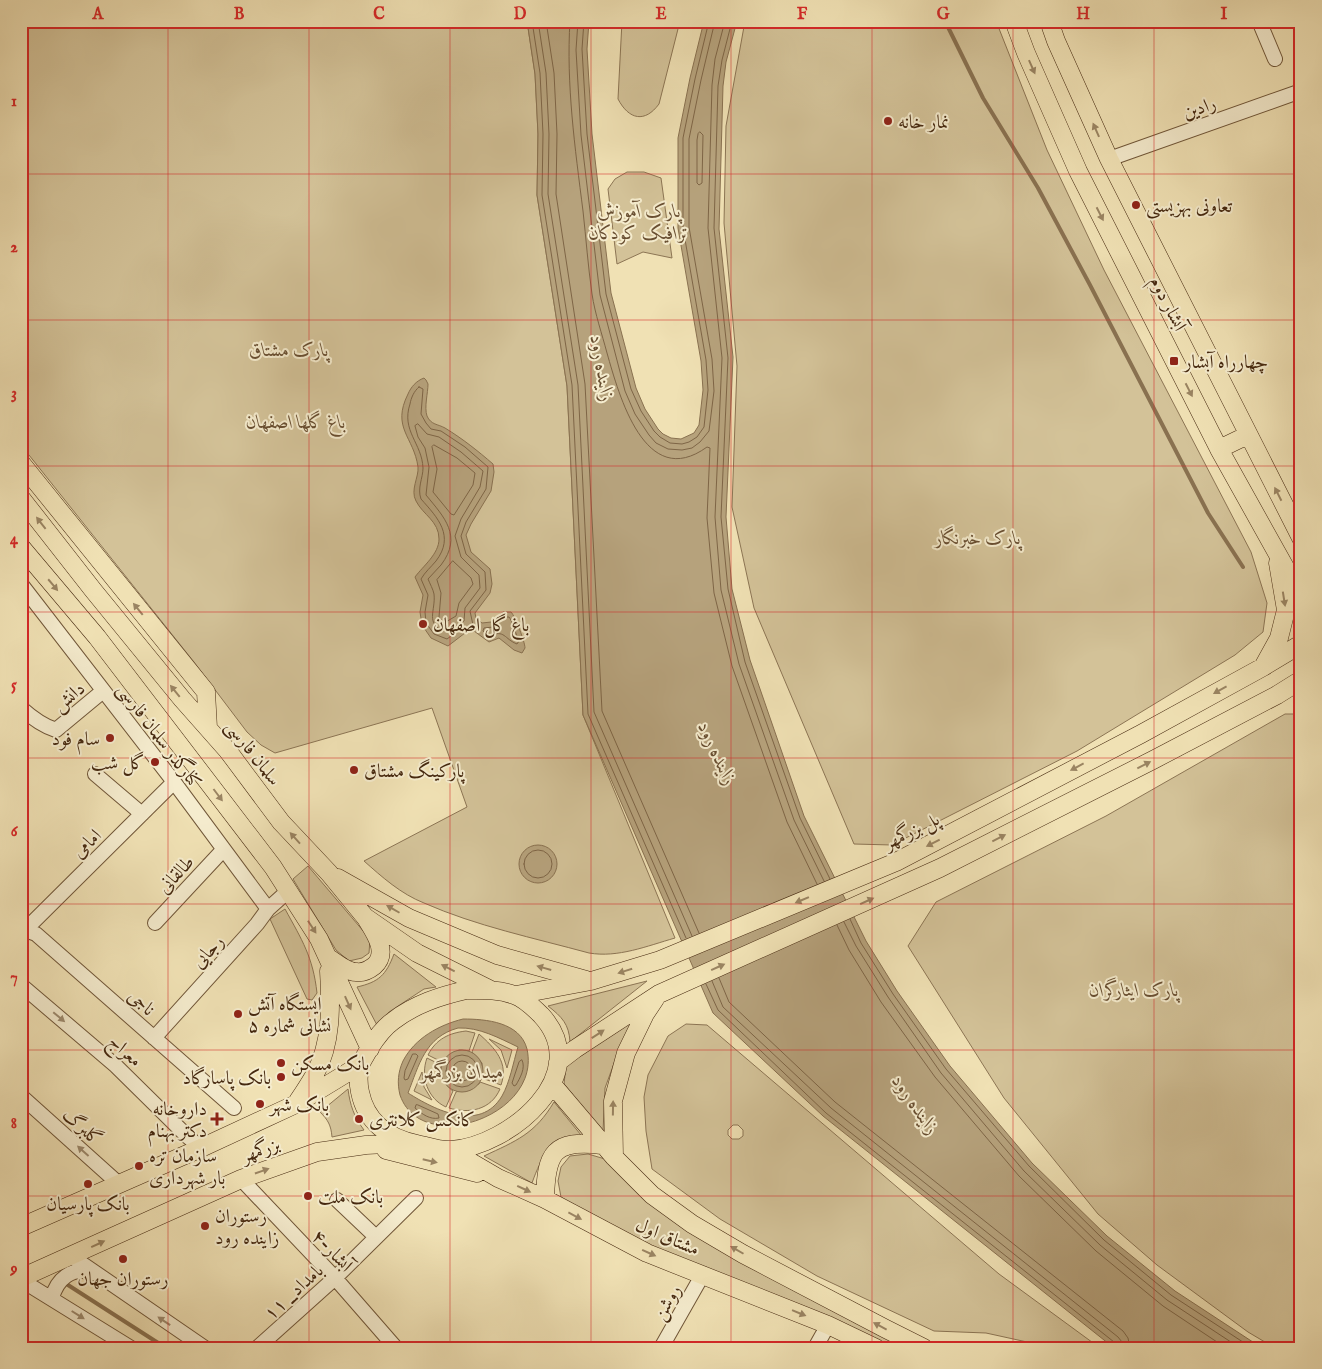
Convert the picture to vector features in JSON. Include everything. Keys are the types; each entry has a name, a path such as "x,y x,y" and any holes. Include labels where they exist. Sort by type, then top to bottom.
{"main road":[{"name":"آبشار دوم","path":"1014,21 1026,53 1078,171 1219,449 1301,596"},
{"name":"آبشار دوم","path":"1049,21 1056,41 1109,159 1301,538"},
{"path":"1219,449 1248,435"},
{"path":"21,463 206,692 208,728"},
{"name":"سلمان فارسی","path":"21,498 182,699 228,751 281,822 329,873 365,917 417,952 491,990"},
{"path":"21,547 97,637 268,860 319,939 370,1049"},
{"path":"1263,667 1279,638 1286,610 1276,550"},
{"name":"پل بزرگمهر","path":"516,995 591,981 660,960 896,862 1132,738 1263,667 1301,644"},
{"path":"558,1062 666,990 967,855 1278,695 1301,680"},
{"path":"1278,695 1301,696"},
{"path":"329,873 409,918 497,955 591,981"},
{"path":"329,958 356,973 369,971 378,962 381,951 377,937 365,917"},
{"path":"296,1104 316,1072 328,1036 331,996 329,958"},
{"path":"466,990 491,990 516,995 536,1010 550,1025 557,1043 558,1062 552,1084 540,1103 523,1120 500,1135 476,1145 450,1150 397,1138 372,1121 362,1102 358,1082 360,1065 377,1036 393,1020 417,1006 440,996 466,990"},
{"path":"545,1199 546,1173 550,1159 562,1147 582,1143 608,1151 613,1102 626,1053 645,1014 666,990"},
{"name":"بزرگمهر","path":"21,1227 296,1104 360,1065"},
{"name":"مشتاق اول","path":"552,1084 608,1151 652,1194 692,1224 760,1263 924,1348"},
{"name":"بزرگمهر","path":"21,1279 241,1179 317,1152 366,1145 413,1143"},
{"path":"366,1145 498,1178"},
{"name":"مشتاق اول","path":"450,1150 498,1178 545,1199 648,1253 828,1325 876,1348"}],"street":[{"path":"1259,21 1275,59"},
{"name":"رادین","path":"1109,159 1301,91"},
{"name":"کنارگذر سلمان فارسی","path":"21,584 174,782 268,909"},
{"name":"دانش","path":"21,708 32,717 56,730 103,691"},
{"path":"95,774 142,814"},
{"name":"امامی","path":"23,930 174,782"},
{"name":"طالقانی","path":"155,923 223,850"},
{"name":"رجایی","path":"154,1038 257,924 268,909 288,891"},
{"name":"ناجی","path":"23,930 36,934 234,1108"},
{"name":"معراج","path":"21,985 116,1066 201,1148"},
{"name":"گلبرگ","path":"21,1096 119,1184"},
{"name":"۴-آبشار","path":"241,1179 335,1278 396,1348"},
{"name":"۱۱ _بامداد","path":"264,1346 416,1198"},
{"path":"337,1200 376,1238"},
{"path":"71,1256 96,1275 205,1348"},
{"path":"52,1298 54,1289 60,1280 68,1274 77,1271 87,1271 96,1275"},
{"name":"روشن","path":"661,1348 703,1274"},
{"path":"21,1279 131,1348"},
{"path":"814,1348 828,1325"}],"green space":[{"name":"پارک مشتاق","path":"21,21 527,21 535,74 538,134 537,195 567,386 583,715 675,938 622,953 589,953 464,918 407,895 392,885 364,861 467,807 432,708 275,753 261,745 247,732 194,662 21,445"},
{"path":"622,21 680,21 659,104 654,110 643,116 637,117 632,115 622,106 618,99"},
{"name":"پارک خبرنگار","path":"745,21 996,21 1047,150 1104,270 1251,552 1267,603 1263,632 1235,655 1077,751 892,845 854,844 754,608 732,507 737,366 724,223 726,126"},
{"name":"پارک آموزش ترافیک کودکان","path":"627,172 644,172 661,178 672,258 643,252 617,264 608,189 615,179"},
{"name":"پارک ایثارگران","path":"1285,714 1301,714 1301,1348 1275,1348 1248,1332 1157,1265 1098,1214 1004,1098 908,946 936,902 1106,816"},
{"path":"308,866 370,939 369,953 362,958 349,961 336,950 293,879"},
{"path":"285,909 302,940 313,969 317,993 312,1000 307,999 270,919"},
{"path":"394,954 436,987 424,989 389,1012 378,1027 357,987 371,983 381,976"},
{"path":"647,981 570,1042 564,1021 548,1006"},
{"path":"633,1020 620,1047 605,1088 603,1132 564,1084 566,1066"},
{"path":"686,1024 707,1025 999,1274 1100,1348 1038,1348 1027,1342 986,1333 934,1331 817,1276 720,1219 652,1169 646,1131 644,1097 648,1075 668,1036","holes":["733,1125 738,1125 743,1130 743,1136 739,1139 732,1139 728,1135 728,1130"]},
{"path":"466,1031 475,1033 469,1051 459,1050 442,1062 428,1055 439,1041 454,1033"},
{"path":"479,1034 499,1056 503,1070 501,1085 482,1078 482,1063 472,1052"},
{"path":"489,1039 512,1050 507,1068 501,1050"},
{"path":"427,1058 441,1065 443,1079 453,1091 446,1107 434,1099 427,1087 424,1073"},
{"path":"422,1072 424,1087 432,1100 414,1091"},
{"path":"480,1082 500,1089 491,1102 479,1109 472,1110 464,1111 449,1108 456,1092"},
{"path":"348,1089 353,1111 364,1130 332,1137 329,1123 320,1112"},
{"path":"554,1102 581,1135 562,1142 549,1151 544,1157 532,1183 484,1156 515,1141 532,1129 540,1122"},
{"path":"588,1154 605,1159 637,1192 913,1348 884,1348 673,1256 572,1206 561,1197 558,1181 561,1167 570,1156"}],"water":[{"name":"زاینده رود","path":"527,21 589,21 587,49 592,134 611,293 636,388 645,409 663,434 671,438 681,439 694,433 699,425 703,390 701,361 678,228 678,138 704,21 737,21 726,62 723,86 719,229 733,357 726,517 732,589 750,660 804,816 866,941 897,991 950,1066 1032,1163 1107,1236 1175,1291 1262,1348 1114,1348 823,1116 713,1013 583,715 567,386 537,195 538,134 535,74"},
{"path":"424,378 428,384 426,408 429,419 458,436 493,464 494,472 491,491 466,535 471,552 490,569 492,584 490,593 475,613 476,618 482,623 491,622 503,612 511,612 523,640 525,648 522,653 514,650 499,638 489,642 474,631 465,633 448,646 431,638 422,625 420,612 423,595 415,577 434,555 439,539 434,523 419,506 414,497 418,467 416,457 405,432 402,416 403,406 408,394 416,383"},
{"path":"538,845 551,851 557,864 551,877 538,883 525,877 519,864 525,851"},
{"path":"463,1019 492,1021 517,1033 527,1049 527,1073 516,1093 499,1109 477,1120 453,1125 431,1123 412,1114 400,1095 398,1078 400,1069 408,1053 421,1039 445,1025","holes":["458,1028 466,1028 489,1034 518,1047 502,1096 493,1107 482,1114 470,1116 444,1111 408,1093 420,1063 431,1045 447,1032"]},
{"name":"میدان بزرگمهر","path":"466,1050 474,1053 480,1059 483,1071 480,1083 474,1089 458,1092 450,1089 444,1083 441,1067 444,1059 450,1053"}],"waterway":[{"path":"945,21 983,98 1038,188 1090,285 1208,513 1243,567"},
{"path":"68,1285 166,1348"}],"place":[{"name":"نمار خانه","path":"888,121"},
{"name":"تعاونی بهزیستی","path":"1136,205"},
{"name":"چهارراه آبشار","path":"1174,361"},
{"name":"باغ گل اصفهان","path":"423,624"},
{"name":"سام فود","path":"110,738"},
{"name":"گل شب","path":"155,762"},
{"name":"پارکینگ مشتاق","path":"354,770"},
{"name":"ایستگاه آتش نشانی شماره ۵","path":"238,1014"},
{"name":"بانک مسکن","path":"281,1063"},
{"name":"بانک پاسارگاد","path":"281,1077"},
{"name":"بانک شهر","path":"260,1104"},
{"name":"داروخانه دکتر بهنام","path":"217,1119"},
{"name":"کانکس کلانتری","path":"359,1119"},
{"name":"سازمان تره بار شهرداری","path":"139,1166"},
{"name":"بانک پارسیان","path":"88,1184"},
{"name":"بانک ملت","path":"308,1196"},
{"name":"رستوران زاینده رود","path":"205,1226"},
{"name":"رستوران جهان","path":"123,1259"}],"park label":[{"name":"باغ گلها اصفهان","path":"296,421"}]}
